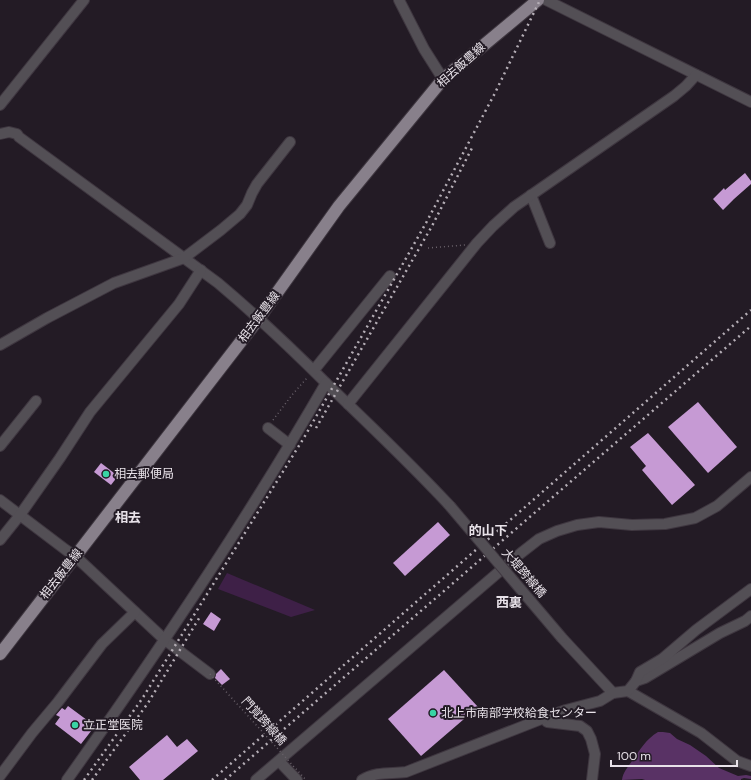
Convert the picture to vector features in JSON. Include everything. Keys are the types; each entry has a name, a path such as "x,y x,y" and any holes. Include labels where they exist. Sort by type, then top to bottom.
{"main road":[{"name":"相去飯豊線","path":"0,654 259,318 339,206 443,79 538,0"}],"street":[{"path":"0,105 84,0"},
{"path":"399,0 424,50 443,79"},
{"path":"546,0 751,102"},
{"path":"348,404 476,244 493,226 514,207 674,96 696,75"},
{"name":"大堤跨線橋","path":"0,134 9,132 17,134 19,137 201,270 259,318 420,474 450,506 562,638 613,693"},
{"path":"0,345 47,318 114,283 184,258 240,214 247,205 257,184 290,142"},
{"path":"531,195 550,243"},
{"path":"0,540 20,515 90,412 179,304 201,270"},
{"path":"314,370 390,276"},
{"path":"67,780 165,640 219,559 290,445 326,383"},
{"path":"0,446 36,401"},
{"path":"268,428 290,445"},
{"path":"256,780 520,553 539,539 557,531 577,525 599,522 632,525 665,524 695,518 717,506 751,477"},
{"path":"0,500 75,556 165,640 210,674"},
{"path":"628,691 636,681 640,672 662,659 696,630 751,589"},
{"path":"0,776 102,644 135,612"},
{"path":"636,681 645,678 720,633 745,621 751,616"},
{"path":"367,779 379,773 406,772 544,718 566,710 600,701 613,693 628,691 701,733 737,761 751,766"},
{"path":"544,718 547,722 580,726 587,731 595,754 592,780"},
{"path":"279,761 297,780"}],"path":[{"path":"428,248 476,244"},
{"path":"268,428 292,395 314,370"},
{"name":"門覚跨線橋","path":"210,674 306,780"}],"shaded area":[{"path":"227,573 315,610 291,617 218,589"},
{"path":"658,732 670,733 677,739 690,745 706,756 719,768 738,776 751,776 751,779 622,780 623,774 647,741"}],"building":[{"path":"745,173 751,181 751,184 723,210 713,199 724,188 725,190"},
{"path":"698,402 737,447 708,473 668,427"},
{"path":"648,433 695,485 672,505 642,470 646,466 630,447"},
{"path":"101,463 118,476 111,485 94,472"},
{"path":"438,522 450,535 405,576 393,563"},
{"path":"211,612 221,619 214,631 203,624"},
{"path":"221,669 230,679 222,685 215,678 216,674"},
{"name":"北上市南部学校給食センター","path":"444,670 478,707 421,756 388,719"},
{"name":"立正堂医院","path":"68,706 95,726 81,744 55,724 60,717 56,715 62,708 65,710"},
{"path":"167,735 177,747 187,739 198,751 163,780 140,780 129,767"}],"railway":[{"path":"84,780 142,699 305,436 426,223 495,93 540,0"},
{"path":"316,428 432,226 472,148"},
{"path":"212,780 751,310"},
{"path":"225,780 751,326"},
{"path":"92,780 148,703 201,615"}],"place":[{"name":"相去郵便局","path":"106,474"},
{"name":"北上市南部学校給食センター","path":"433,713"},
{"name":"立正堂医院","path":"75,725"}],"district":[{"name":"相去","path":"128,517"},
{"name":"的山下","path":"488,530"},
{"name":"西裏","path":"509,602"}]}
